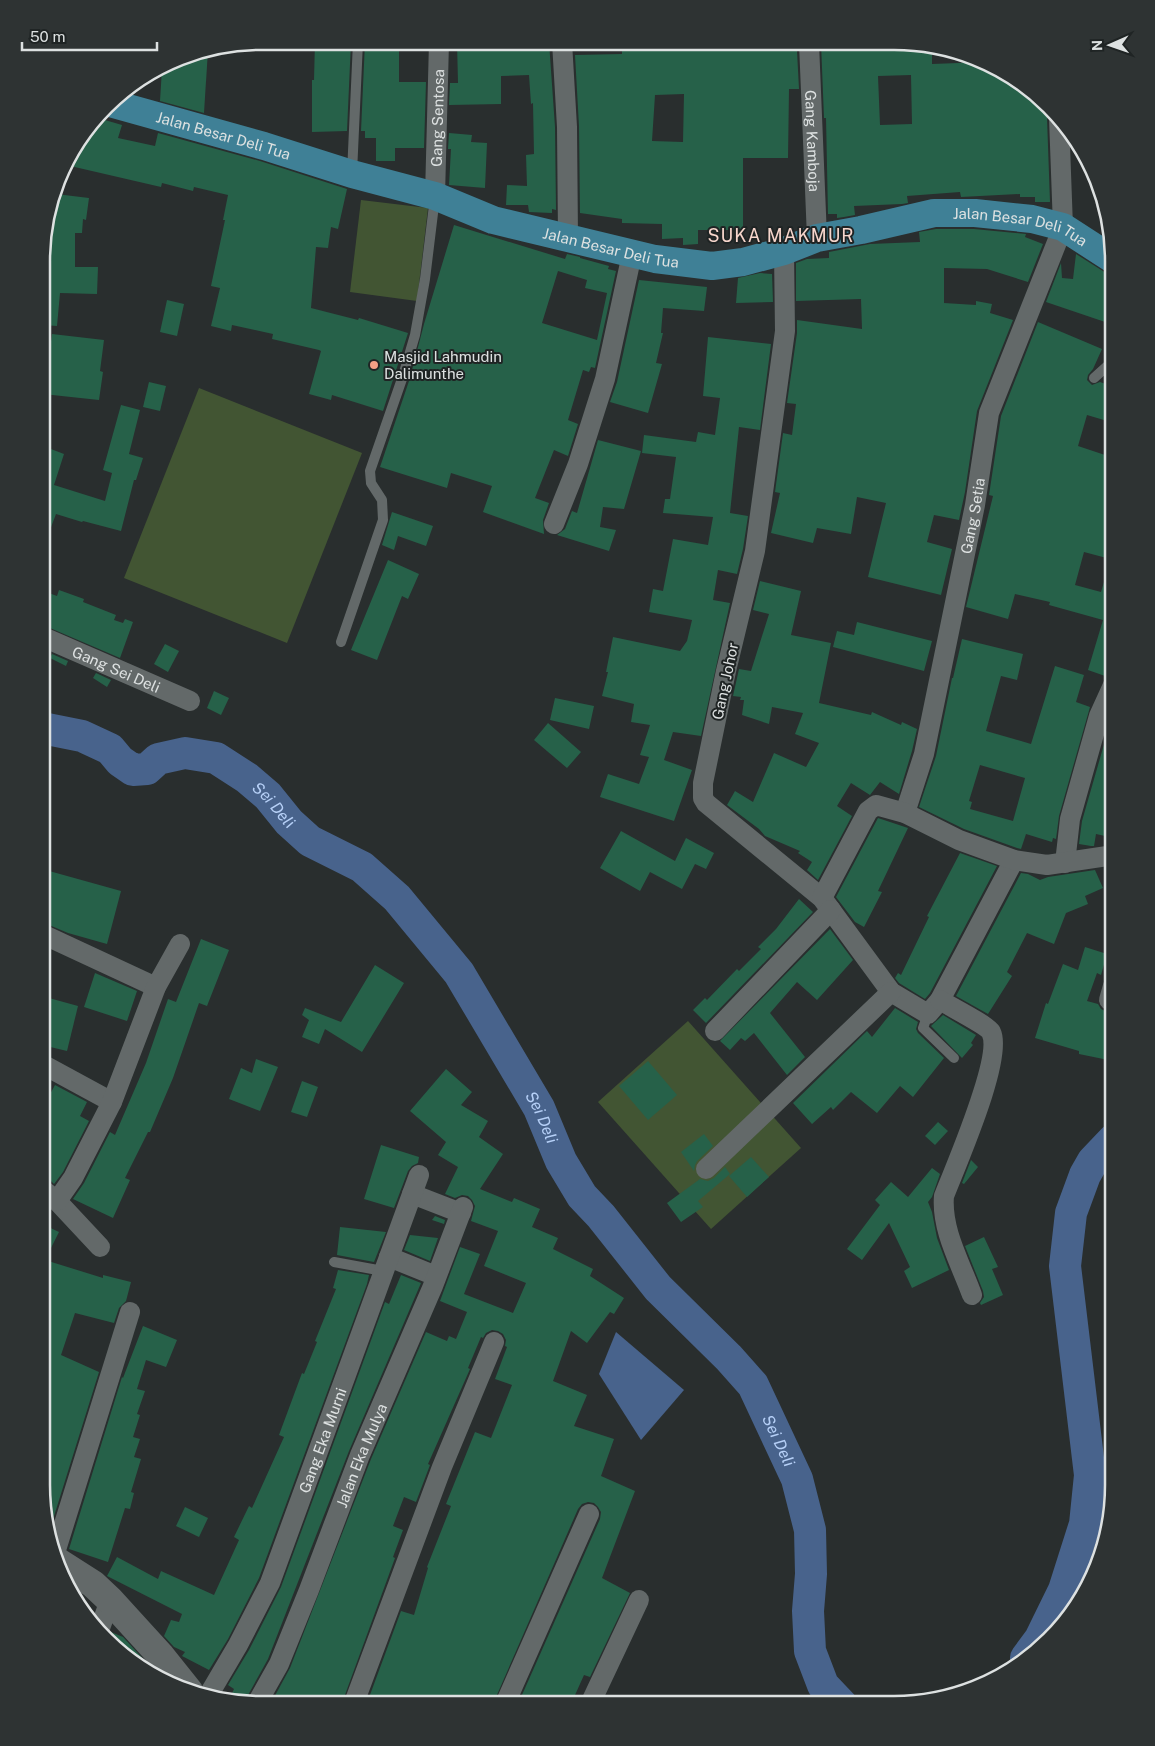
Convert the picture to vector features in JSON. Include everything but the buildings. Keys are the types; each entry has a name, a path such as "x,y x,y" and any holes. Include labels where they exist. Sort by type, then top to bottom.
{"main road":[{"name":"Jalan Besar Deli Tua","path":"119,105 264,146 352,174 435,196 493,220 655,259 712,266 743,262 784,251 817,238 934,213 984,214 1032,219 1063,227 1105,254"},
{"path":"67,1568 93,1584 110,1600 181,1680"}],"street":[{"name":"Gang Sentosa","path":"435,196 439,50"},
{"path":"562,50 567,127 568,237"},
{"name":"Gang Kamboja","path":"809,50 817,238"},
{"path":"1059,131 1063,227"},
{"name":"Gang Setia","path":"905,813 924,754 975,505 989,413 1063,227"},
{"name":"Gang Johor","path":"784,251 785,331 755,551 726,672 702,791 703,798 706,803 826,904 891,992 988,1028 993,1038 993,1054 981,1102 944,1196 943,1205 949,1235 972,1295"},
{"path":"554,524 578,464 605,379 632,254"},
{"name":"Gang Sei Deli","path":"50,640 190,701"},
{"path":"1065,863 1070,819 1105,704"},
{"path":"715,1031 826,904 868,811 874,805 905,813 959,840 1014,860 1047,865 1105,856"},
{"path":"934,1007 1014,860"},
{"path":"50,938 156,987"},
{"path":"50,1194 73,1178 112,1102 156,987 180,944"},
{"path":"706,1169 891,992"},
{"path":"50,1068 112,1102"},
{"name":"Gang Eka Murni","path":"211,1690 238,1645 270,1583 419,1175"},
{"name":"Jalan Eka Mulya","path":"261,1696 279,1664 360,1455 462,1210 412,1194"},
{"path":"50,1196 100,1246"},
{"path":"386,1264 436,1276"},
{"path":"58,1544 130,1312"},
{"path":"357,1696 442,1467 494,1342"},
{"path":"508,1696 589,1514"},
{"path":"102,1624 110,1600"},
{"path":"594,1696 639,1600"}],"lane":[{"path":"352,174 358,50"},
{"path":"341,642 383,520 382,500 371,483 370,471 415,335 425,278 435,196"},
{"path":"1094,378 1105,368"},
{"path":"934,1007 923,1028 954,1058"},
{"path":"334,1262 386,1264"}],"green space":[{"path":"361,200 428,208 417,301 350,292"},
{"path":"199,388 362,453 287,643 124,578"},
{"path":"688,1021 801,1148 711,1229 598,1102"}],"water":[{"path":"616,1332 684,1390 641,1440 599,1374"}],"waterway":[{"name":"Sei Deli","path":"50,730 82,736 110,749 120,761 133,770 147,769 158,759 185,753 216,758 247,778 268,796 289,822 310,841 362,867 397,898 459,973 539,1108 561,1161 582,1196 601,1216 658,1288 729,1358 753,1385 797,1479 810,1530 811,1574 808,1611 810,1651 823,1685 833,1696"},
{"name":"Sei Deli","path":"1042,1635 1064,1590 1085,1524 1090,1475 1065,1266 1071,1213 1085,1175 1093,1161 1105,1148"}],"place":[{"name":"Masjid Lahmudin Dalimunthe","path":"374,365"}],"district":[{"name":"SUKA MAKMUR","path":"781,235"}]}
